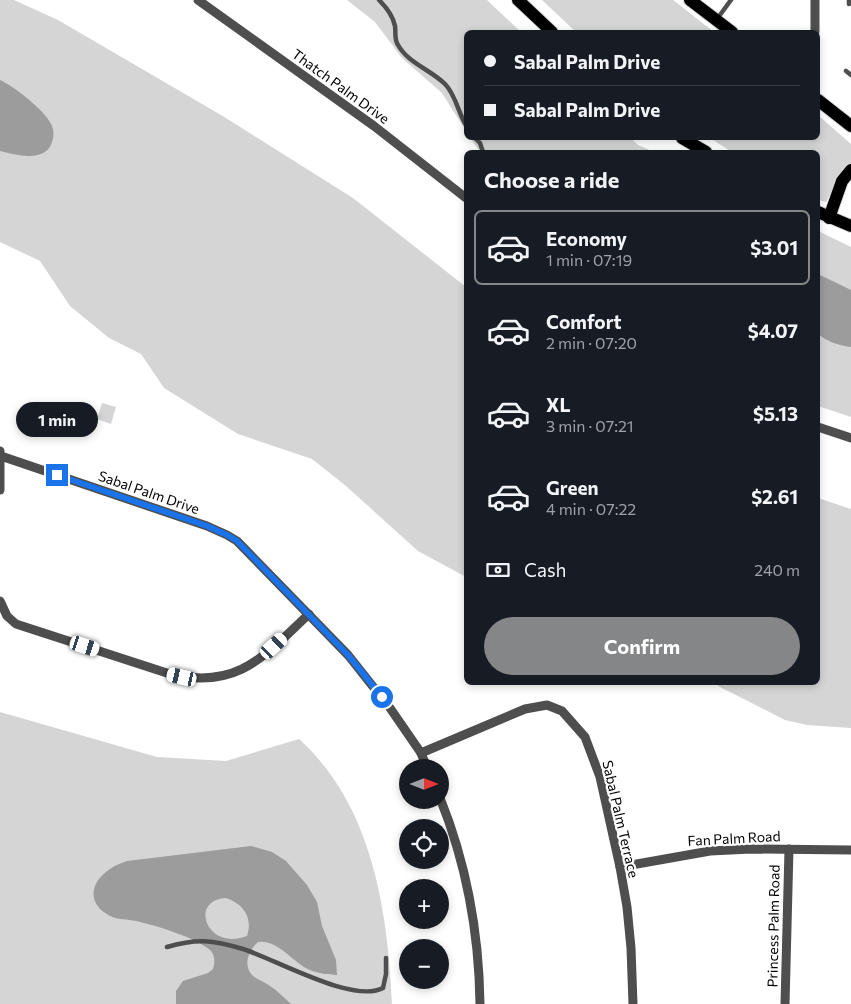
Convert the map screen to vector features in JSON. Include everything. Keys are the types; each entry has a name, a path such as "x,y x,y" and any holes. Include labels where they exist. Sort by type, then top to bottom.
{"main road":[{"path":"518,0 550,30"},
{"path":"690,0 729,30"},
{"path":"820,102 851,126"},
{"path":"685,140 703,150"},
{"path":"851,170 842,181 823,215 851,226"}],"street":[{"name":"Thatch Palm Drive","path":"198,0 374,126 464,196"},
{"path":"815,0 815,30"},
{"path":"820,428 851,438"},
{"path":"0,451 0,490"},
{"name":"Sabal Palm Drive","path":"0,456 207,526 227,535 247,549 366,675 421,753 423,759"},
{"path":"0,601 7,616 16,624 170,674 194,678 219,677 242,670 253,664 309,614"},
{"name":"Sabal Palm Terrace","path":"421,753 525,709 547,705 562,711 585,737 600,777 620,867 630,940 633,1004"},
{"path":"444,809 455,838 472,904 478,944 480,1004"},
{"name":"Fan Palm Road","path":"620,867 710,851 751,849 851,850"},
{"name":"Princess Palm Road","path":"785,1004 788,849"}],"lane":[{"path":"379,0 388,11 394,26 398,45 409,59 431,72 446,84 464,122"},
{"path":"716,20 731,0"},
{"path":"846,71 851,75"},
{"path":"167,947 188,941 210,941 225,944 256,954 326,988 350,994 369,994 382,988 386,974 386,958"}],"shaded area":[{"path":"0,0 14,0 58,20 221,115 353,198 464,285 464,576 418,551 346,486 312,459 238,434 164,388 141,354 109,338 70,306 40,261 0,242"},
{"path":"347,0 487,0 519,30 464,30 464,128 442,93 402,58 375,22"},
{"path":"542,0 673,0 711,30 574,30"},
{"path":"0,80 29,100 49,120 53,128 53,138 49,149 44,153 30,156 0,151"},
{"path":"820,117 851,144 851,164 841,175 826,202 820,200 820,150 729,150 713,140 820,140"},
{"path":"471,140 633,140 638,145 649,150 479,150"},
{"path":"820,232 851,247 851,417 820,407"},
{"path":"820,275 851,290 851,347 825,339 820,335"},
{"path":"102,403 116,407 111,424 97,419"},
{"path":"820,499 851,509 851,728 807,725 785,720 718,685 820,685"},
{"path":"0,712 157,757 226,761 299,739 324,765 344,795 359,827 371,861 380,896 386,932 392,1004 0,1004"},
{"path":"251,846 272,852 286,861 307,885 317,902 322,926 336,960 337,975 313,971 304,967 272,944 258,942 248,958 247,963 250,972 253,976 276,990 291,1004 176,1004 176,991 183,981 208,973 213,969 213,955 205,946 196,941 144,923 110,916 97,906 94,900 94,893 98,881 112,868 127,861","holes":["226,898 242,908 248,918 249,929 247,936 233,939 222,937 213,932 207,924 205,915 208,907 214,901"]}],"route":[{"path":"57,475 216,529 237,541 247,549 348,655 382,697"}]}
